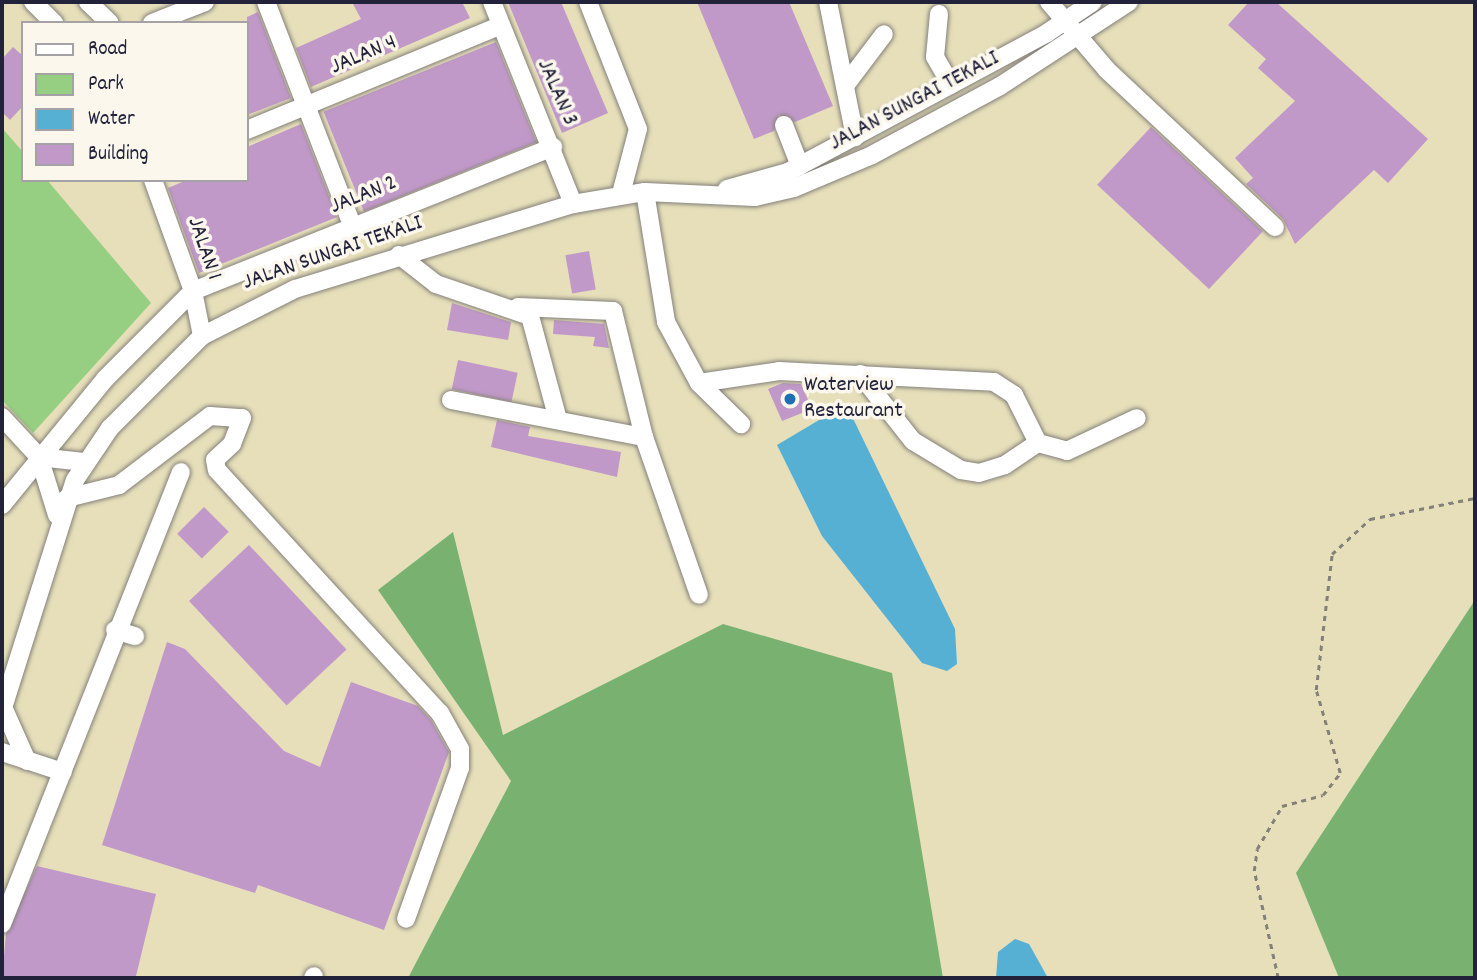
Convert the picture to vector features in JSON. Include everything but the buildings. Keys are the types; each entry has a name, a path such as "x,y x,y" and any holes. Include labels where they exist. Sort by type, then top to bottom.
{"street":[{"path":"33,2 52,21"},
{"path":"88,2 108,21"},
{"path":"157,21 205,2"},
{"path":"266,2 304,107 353,227"},
{"name":"JALAN 3","path":"492,2 499,26 553,147 573,204"},
{"path":"587,2 638,129 621,194"},
{"path":"828,2 847,83 855,137"},
{"path":"1049,2 1081,38 1275,227"},
{"name":"JALAN SUNGAI TEKALI","path":"706,194 800,166 951,85 1093,2"},
{"name":"JALAN SUNGAI TEKALI","path":"2,709 58,522 85,462 110,428 202,336 262,301 398,256 573,204 645,192 755,197 840,171 1081,38 1129,2"},
{"path":"939,14 935,57 951,85"},
{"name":"JALAN 4","path":"248,130 499,26"},
{"path":"847,83 884,34"},
{"path":"785,125 800,166"},
{"name":"JALAN 2","path":"193,291 553,147"},
{"name":"JALAN 1","path":"154,182 193,291 202,336"},
{"path":"645,192 664,313 699,383 741,424"},
{"path":"398,256 436,284 518,307 613,311 645,437 699,595"},
{"path":"2,505 39,457 193,291"},
{"path":"518,307 536,327 557,416"},
{"path":"699,383 779,371 994,383 1014,395 1038,443 1067,451 1136,418"},
{"path":"860,374 913,441 961,470 979,473 1005,465 1038,443"},
{"path":"451,400 557,416 645,437"},
{"path":"67,498 119,485 210,416 242,418 232,444 215,460 217,470 440,713 460,749 460,768 406,919"},
{"path":"2,417 39,457 53,488 58,522"},
{"path":"39,457 85,462"},
{"path":"2,924 63,772 115,630 181,472"},
{"path":"115,630 135,636"},
{"path":"2,709 12,760 63,772"}],"path":[{"path":"1278,978 1258,897 1257,849 1282,806 1323,795 1340,773 1316,691 1332,554 1370,519 1475,498"}],"green space":[{"path":"2,128 21,150 21,182 49,182 151,303 33,433 2,400"},
{"path":"453,532 503,735 723,624 892,673 943,978 408,978 511,781 378,590"},
{"path":"1475,600 1475,978 1339,978 1296,873"}],"water":[{"path":"846,404 955,629 957,664 947,671 922,663 822,536 777,445"},
{"path":"1015,939 1029,944 1048,978 996,978 998,952"}],"place":[{"name":"Waterview Restaurant","path":"790,399"}]}
